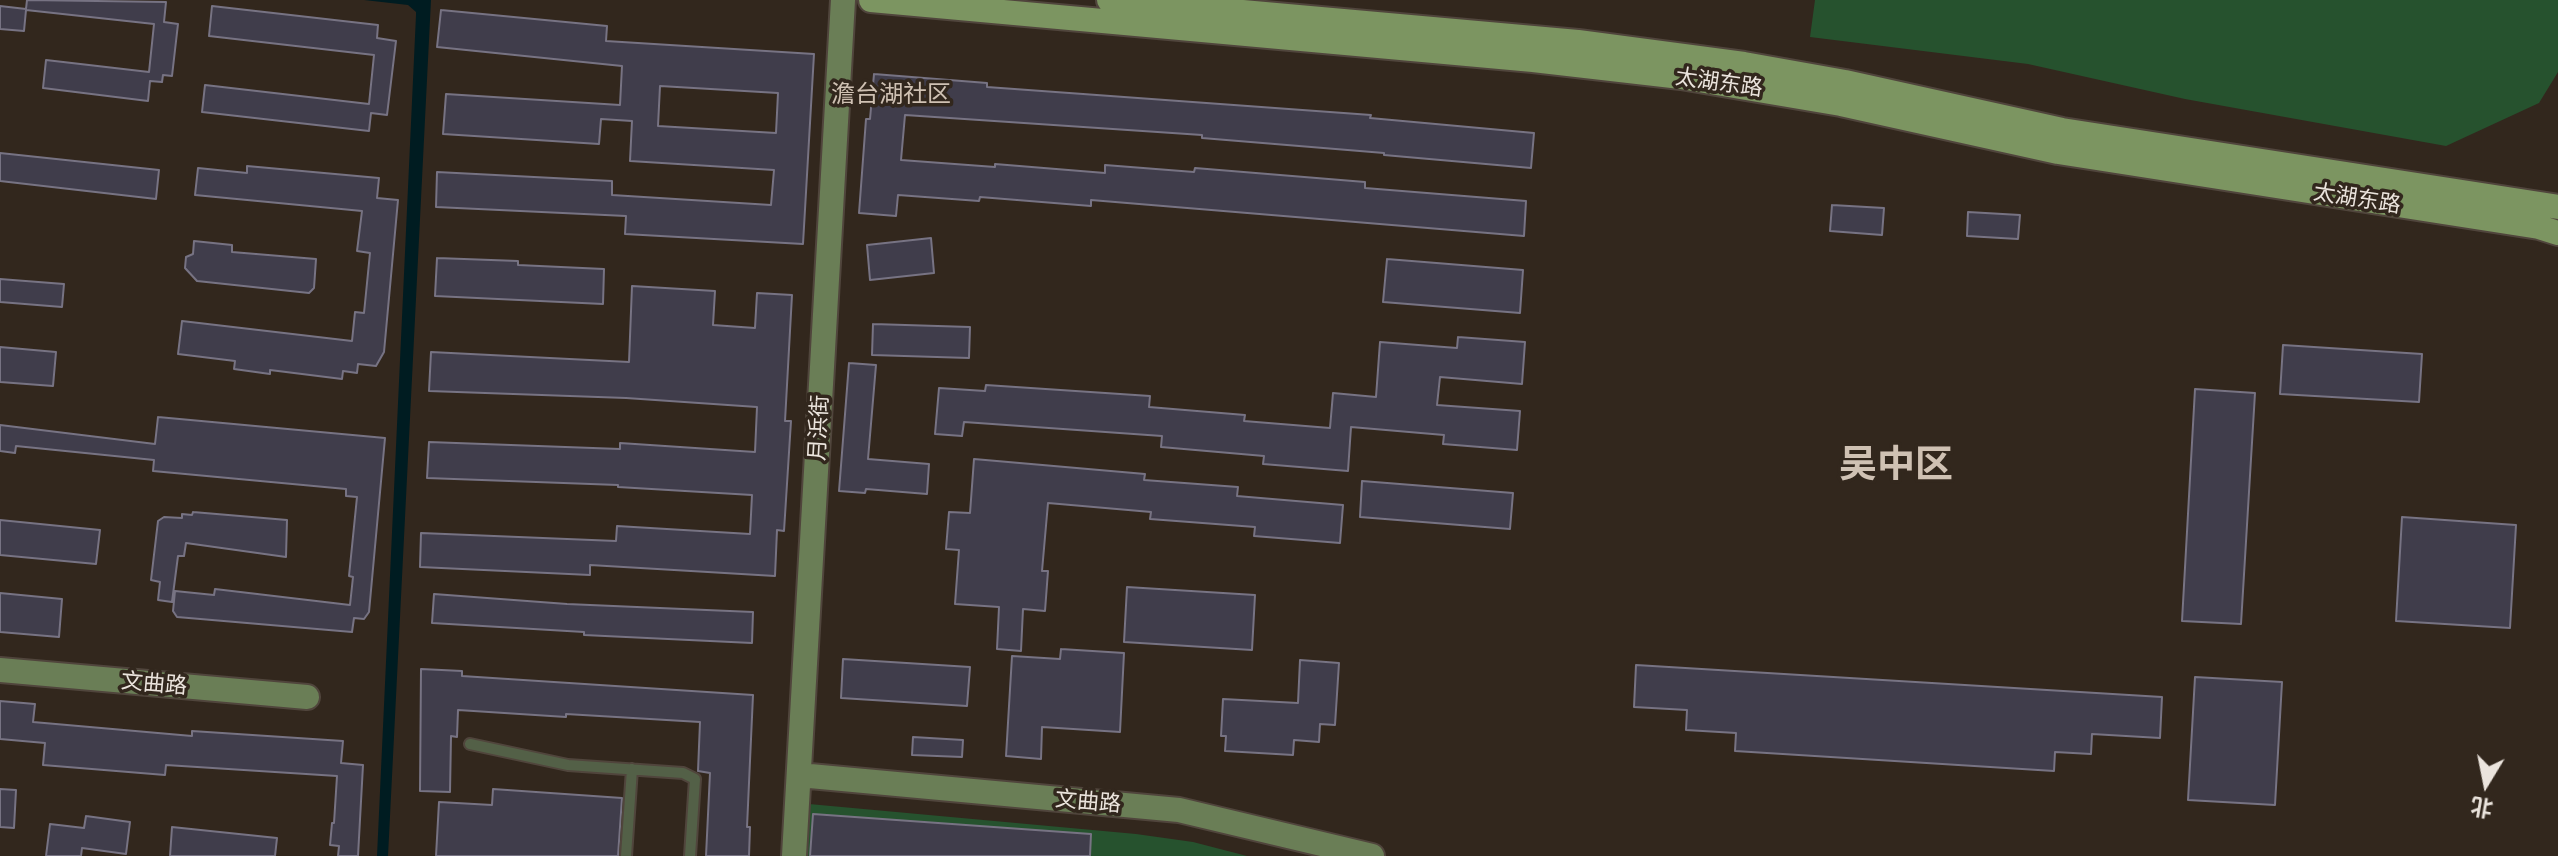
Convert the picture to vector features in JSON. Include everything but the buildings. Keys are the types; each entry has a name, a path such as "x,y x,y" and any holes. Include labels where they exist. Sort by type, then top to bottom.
{"main road":[{"name":"太湖东路","path":"871,0 1533,60 1711,81 1841,104 2058,152 2539,227 2558,233"},
{"name":"太湖东路","path":"1109,0 1578,42 1744,64 1845,82 2062,130 2558,207"}],"street":[{"name":"月浜街","path":"794,856 843,0"},
{"name":"文曲路","path":"0,670 307,697"},
{"name":"文曲路","path":"799,775 1179,810 1372,856"}],"lane":[{"path":"470,744 568,765 683,773 695,779 690,856"},
{"path":"626,856 632,769"}],"green space":[{"path":"1815,0 2558,0 2558,72 2539,103 2446,146 2185,99 2028,64 1810,37"},
{"path":"809,804 1136,834 1193,842 1247,856 805,856"}],"water":[{"path":"364,0 431,0 388,856 377,856 416,12 408,5"}],"district":[{"name":"澹台湖社区","path":"891,95"},
{"name":"吴中区","path":"1896,466"}]}
